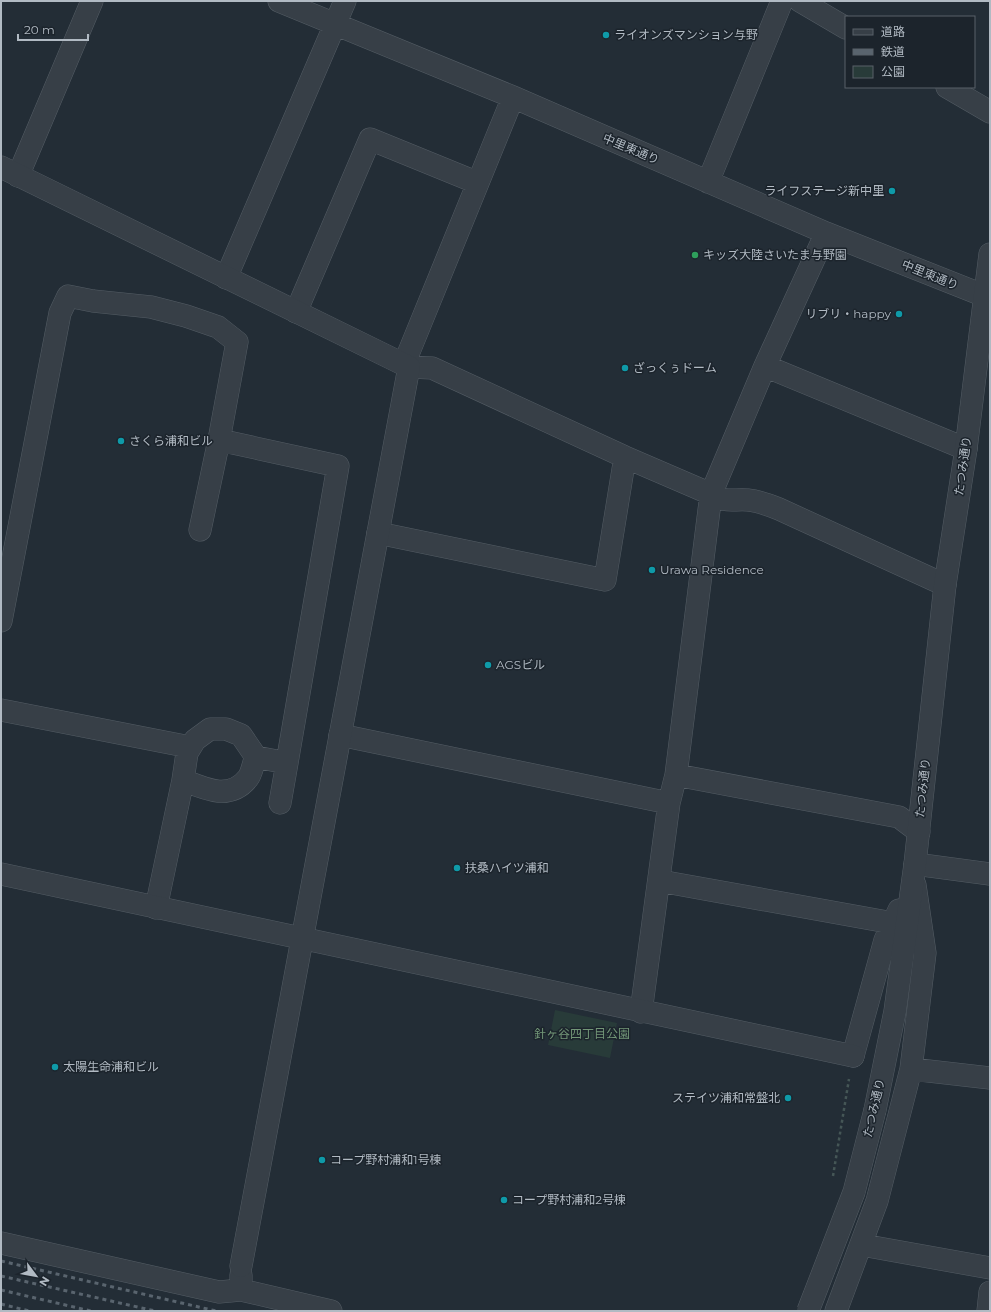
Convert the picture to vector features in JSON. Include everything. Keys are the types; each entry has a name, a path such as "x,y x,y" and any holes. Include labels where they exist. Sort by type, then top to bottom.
{"street":[{"path":"92,1 10,171 407,366 432,368 625,457 711,494 720,500 748,500 762,502 945,585"},
{"name":"中里東通り","path":"279,1 513,98 826,233 987,297"},
{"path":"226,278 346,1"},
{"path":"708,182 782,1"},
{"path":"800,1 845,27"},
{"path":"949,88 990,112"},
{"path":"241,1290 241,1266 378,533 407,366 478,183 513,98"},
{"path":"296,312 370,139 478,183"},
{"path":"641,1012 660,882 669,803 676,775 711,494 765,366 826,233"},
{"name":"たつみ通り","path":"808,1311 854,1192 875,1110 895,1011 919,832 945,585 966,449 976,363 987,297 990,254"},
{"path":"1,621 60,313 68,296 93,301 158,308 218,327 237,342 219,440 200,530"},
{"path":"976,363 990,381"},
{"path":"765,366 966,449"},
{"path":"219,440 338,466 280,803"},
{"path":"378,533 605,580 625,457"},
{"path":"1,710 190,747"},
{"path":"156,908 183,780 187,753 195,740 210,729 226,729 241,735 256,757 287,763"},
{"path":"340,735 669,803"},
{"path":"183,780 218,792 233,790 248,777 256,757"},
{"path":"676,775 899,817 919,832"},
{"path":"1,874 301,940 853,1056 885,940 914,871"},
{"path":"914,871 990,874"},
{"path":"836,1311 862,1245 877,1201 911,1069 925,953 914,871"},
{"path":"660,882 893,923"},
{"path":"911,1069 990,1078"},
{"path":"1,1243 219,1292 241,1290 331,1311"},
{"path":"862,1245 990,1268"},
{"path":"988,1311 990,1292"}],"path":[{"path":"832,1177 853,1056"}],"green space":[{"name":"針ヶ谷四丁目公園","path":"555,1010 617,1023 610,1058 548,1045"}],"railway":[{"path":"1,1261 216,1311"},
{"path":"1,1276 155,1311"},
{"path":"1,1290 91,1311"},
{"path":"1,1304 29,1311"}],"place":[{"name":"ライオンズマンション与野","path":"606,35"},
{"name":"ライフステージ新中里","path":"892,191"},
{"name":"キッズ大陸さいたま与野園","path":"695,255"},
{"name":"リブリ・happy","path":"899,314"},
{"name":"ざっくぅドーム","path":"625,368"},
{"name":"さくら浦和ビル","path":"121,441"},
{"name":"Urawa Residence","path":"652,570"},
{"name":"AGSビル","path":"488,665"},
{"name":"扶桑ハイツ浦和","path":"457,868"},
{"name":"太陽生命浦和ビル","path":"55,1067"},
{"name":"ステイツ浦和常盤北","path":"788,1098"},
{"name":"コープ野村浦和1号棟","path":"322,1160"},
{"name":"コープ野村浦和2号棟","path":"504,1200"}]}
